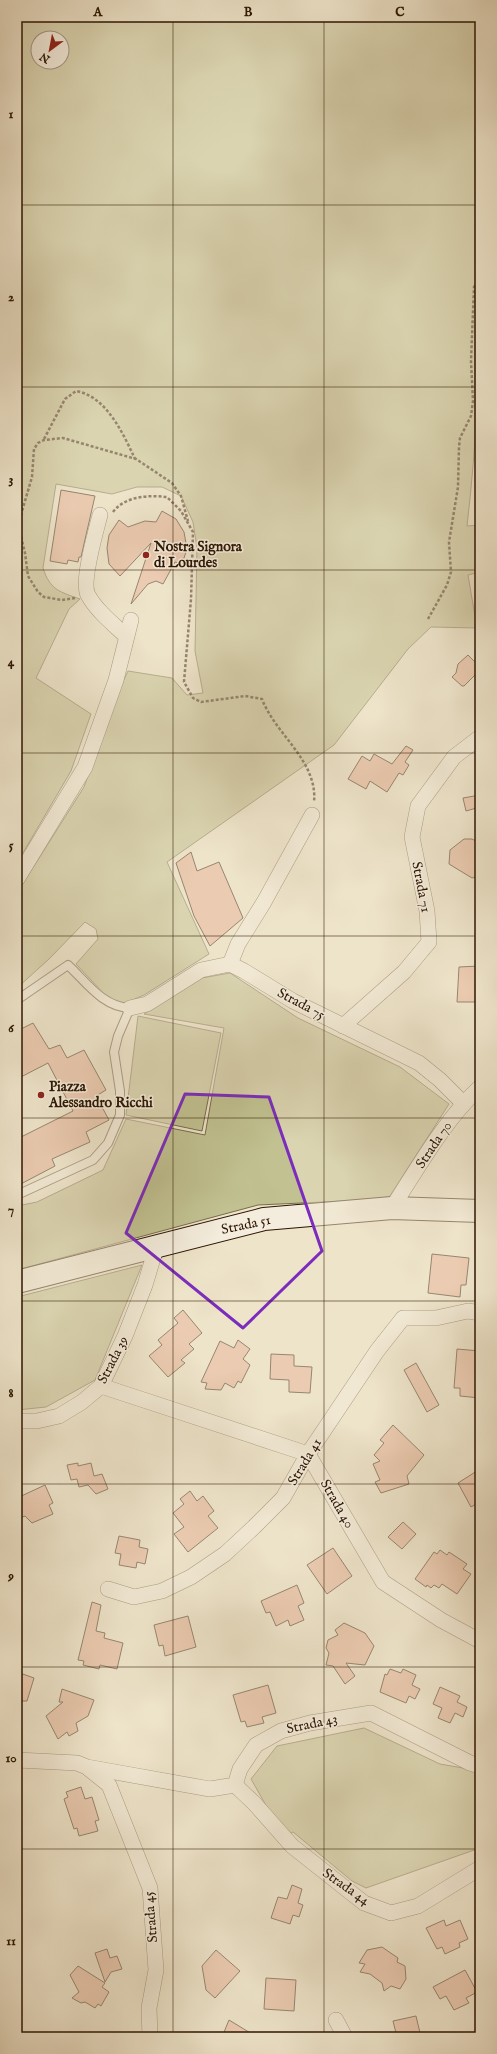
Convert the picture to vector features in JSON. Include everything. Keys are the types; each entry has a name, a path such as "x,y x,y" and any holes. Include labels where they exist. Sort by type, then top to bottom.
{"street":[{"path":"99,521 85,582 87,594 110,621 126,636"},
{"path":"17,879 86,767 116,680 131,620"},
{"name":"Strada 71","path":"343,1026 404,972 429,942 427,911 412,837 418,806 454,757 480,736"},
{"path":"130,1008 147,1004 201,970 230,964 238,944 264,902 312,815"},
{"name":"Strada 75","path":"230,964 293,1001 419,1063 440,1080 463,1103"},
{"name":"Strada 70","path":"392,1208 435,1142 463,1103 480,1087"},
{"name":"Strada 51","path":"17,1282 157,1245 264,1219 392,1208 480,1211"},
{"name":"Strada 39","path":"17,1421 37,1421 59,1416 82,1402 100,1386 125,1336 145,1286 157,1245"},
{"name":"Strada 41","path":"108,1589 134,1598 162,1590 191,1577 225,1554 283,1498 308,1454 377,1351 403,1318 436,1318 468,1311 480,1313"},
{"path":"100,1386 308,1454"},
{"name":"Strada 40","path":"308,1454 382,1582 441,1620 480,1641"},
{"name":"Strada 43","path":"235,1785 240,1769 256,1746 281,1731 371,1713 470,1763 480,1766"},
{"path":"17,1760 77,1763 87,1767 210,1789 235,1785"},
{"name":"Strada 45","path":"87,1767 109,1785 150,1888 156,1970 149,2008 150,2037"},
{"name":"Strada 44","path":"235,1785 254,1803 292,1846 364,1903 391,1912 418,1906 480,1868"},
{"path":"336,2020 345,2037"}],"lane":[{"path":"17,1000 68,965 109,1003 119,1007 130,1008 118,1036 114,1052 120,1091 120,1115 108,1143 93,1160 17,1195"}],"path":[{"path":"428,619 447,585 450,572 449,542 458,487 459,442 471,416 473,401 471,361 474,287 480,279"},
{"path":"44,440 65,399 76,391 86,393 99,403 116,423 136,459"},
{"path":"87,594 62,600 44,597 38,592 28,576 25,553 18,525 32,477 34,449 38,443 44,440 63,438 136,459 172,483 181,496 189,525"},
{"path":"99,521 106,521 119,504 130,499 154,496 167,497 181,511 193,532 192,599 186,642 184,682 193,698 201,702 245,696 262,698 267,712 300,756 310,777 314,793 312,815"}],"highlighted area":[{"path":"185,1094 269,1097 322,1251 243,1328 126,1233"}],"green space":[{"path":"17,17 480,17 480,335 473,463 467,526 480,525 480,572 468,575 477,628 431,627 408,649 334,745 167,862 209,954 144,995 125,1003 117,1002 106,996 76,964 98,939 96,929 85,922 49,959 17,988 17,893 84,787 118,693 128,671 172,678 187,695 203,693 195,651 197,548 193,522 181,496 162,487 137,487 112,494 56,484 43,568 53,586 61,592 80,599 69,609 36,678 91,714 71,771 17,863"},
{"path":"230,973 298,1018 400,1067 449,1104 388,1199 258,1205 17,1270 17,1206 37,1202 103,1170 126,1119 205,1135 224,1028 144,1014 202,978"},
{"path":"138,1016 221,1033 202,1131 126,1115"},
{"path":"142,1265 95,1380 46,1407 17,1410 17,1297"},
{"path":"364,1728 440,1764 480,1771 480,1848 366,1888 352,1881 293,1832 284,1837 251,1779 277,1746"}],"building":[{"path":"61,490 95,496 81,557 79,557 78,562 68,560 67,564 50,561"},
{"name":"Nostra Signora di Lourdes","path":"162,511 176,519 184,532 187,549 182,564 175,562 163,584 156,581 148,584 131,604 151,543 120,576 109,564 107,548 109,535 119,520 128,527 145,521 156,522"},
{"path":"468,655 480,667 480,670 464,686 462,686 452,677 456,673 458,664"},
{"path":"406,746 413,750 405,762 409,765 403,775 399,773 387,792 370,781 366,789 348,779 362,756 370,761 374,754 392,764"},
{"path":"480,795 480,807 466,811 463,798"},
{"path":"464,839 472,839 480,843 480,876 472,878 449,864 450,850"},
{"path":"191,852 197,871 219,862 243,918 210,946 194,916 176,863"},
{"path":"480,966 480,1002 457,1002 459,967"},
{"path":"33,1023 49,1049 60,1045 67,1058 84,1050 106,1090 96,1096 109,1120 86,1132 90,1142 52,1159 55,1166 17,1186 17,1139 73,1111 48,1063 17,1079 17,1031"},
{"path":"432,1254 469,1258 466,1285 461,1285 460,1297 428,1293"},
{"path":"183,1310 202,1333 189,1344 194,1349 181,1360 185,1363 168,1377 149,1356 162,1345 158,1340 178,1323 174,1318"},
{"path":"238,1340 250,1349 243,1359 250,1365 241,1383 238,1381 234,1388 225,1383 221,1390 205,1389 207,1383 201,1382 220,1341 234,1348"},
{"path":"457,1349 480,1351 480,1398 460,1396 460,1388 454,1388"},
{"path":"271,1354 294,1355 294,1366 312,1367 310,1393 289,1392 289,1380 270,1379"},
{"path":"416,1363 439,1405 427,1412 404,1370"},
{"path":"393,1425 424,1455 407,1476 409,1484 381,1493 375,1482 380,1480 373,1464 380,1461 374,1455 384,1443 380,1440"},
{"path":"78,1463 78,1466 91,1463 94,1476 102,1474 108,1489 96,1494 88,1485 79,1487 77,1479 71,1480 67,1465"},
{"path":"480,1469 480,1502 471,1507 458,1483"},
{"path":"45,1485 53,1503 49,1505 53,1514 32,1523 25,1516 20,1518 17,1509 17,1498"},
{"path":"190,1491 197,1501 203,1496 214,1511 208,1516 218,1528 188,1552 174,1534 184,1527 173,1513 184,1504 180,1499"},
{"path":"403,1522 416,1534 402,1549 388,1537"},
{"path":"119,1536 140,1540 139,1547 148,1549 145,1564 137,1562 136,1568 119,1565 121,1554 115,1553"},
{"path":"333,1548 352,1576 327,1594 307,1565"},
{"path":"440,1550 447,1555 449,1552 467,1564 463,1569 471,1574 457,1594 442,1584 439,1588 434,1585 431,1588 427,1585 426,1587 415,1579 434,1552 437,1554"},
{"path":"297,1585 304,1603 298,1606 304,1620 290,1626 288,1620 276,1626 270,1612 266,1613 261,1601"},
{"path":"92,1602 101,1605 96,1631 105,1633 104,1638 123,1643 117,1669 100,1665 99,1669 83,1665 84,1661 78,1660"},
{"path":"188,1616 196,1647 165,1656 163,1645 159,1646 154,1625"},
{"path":"344,1623 365,1633 374,1646 365,1665 346,1663 355,1676 345,1684 333,1666 326,1665 329,1653 326,1648 328,1640 338,1635 335,1630"},
{"path":"390,1669 401,1673 403,1669 416,1675 412,1685 420,1689 415,1699 409,1696 406,1703 380,1692 385,1674 387,1675"},
{"path":"17,1672 34,1678 27,1701 17,1701"},
{"path":"268,1685 276,1713 262,1717 264,1723 247,1727 245,1721 241,1722 233,1695"},
{"path":"440,1687 460,1696 457,1702 467,1707 463,1717 455,1713 450,1723 438,1718 442,1708 433,1704"},
{"path":"62,1689 94,1700 88,1716 76,1723 78,1731 69,1736 67,1732 58,1739 46,1716 63,1702 59,1702"},
{"path":"81,1787 85,1799 92,1797 99,1820 95,1821 98,1831 79,1836 77,1828 74,1829 64,1799 68,1797 66,1792"},
{"path":"292,1885 302,1889 298,1903 303,1905 299,1917 293,1915 290,1924 271,1918 278,1897 287,1899"},
{"path":"444,1920 446,1926 460,1920 468,1939 459,1943 460,1947 445,1954 442,1947 437,1949 426,1928"},
{"path":"382,1947 398,1958 397,1962 405,1966 406,1979 400,1989 391,1986 384,1991 382,1983 370,1974 360,1972 365,1964 359,1963 367,1950"},
{"path":"107,1949 110,1958 117,1956 122,1969 111,1972 105,1982 95,1953"},
{"path":"216,1950 240,1971 215,1998 206,1990 202,1966"},
{"path":"78,1966 105,1983 102,1987 109,1992 101,2006 98,2004 95,2008 85,2002 81,2003 72,1998 79,1992 70,1975"},
{"path":"465,1970 477,1992 466,1998 469,2003 454,2010 446,1996 440,1999 433,1987"},
{"path":"266,1978 296,1980 294,2011 264,2009"},
{"path":"416,2016 421,2037 397,2037 393,2021"},
{"path":"229,2020 257,2037 222,2037"}],"place":[{"name":"Nostra Signora di Lourdes","path":"146,555"},
{"name":"Piazza Alessandro Ricchi","path":"41,1095"}]}
